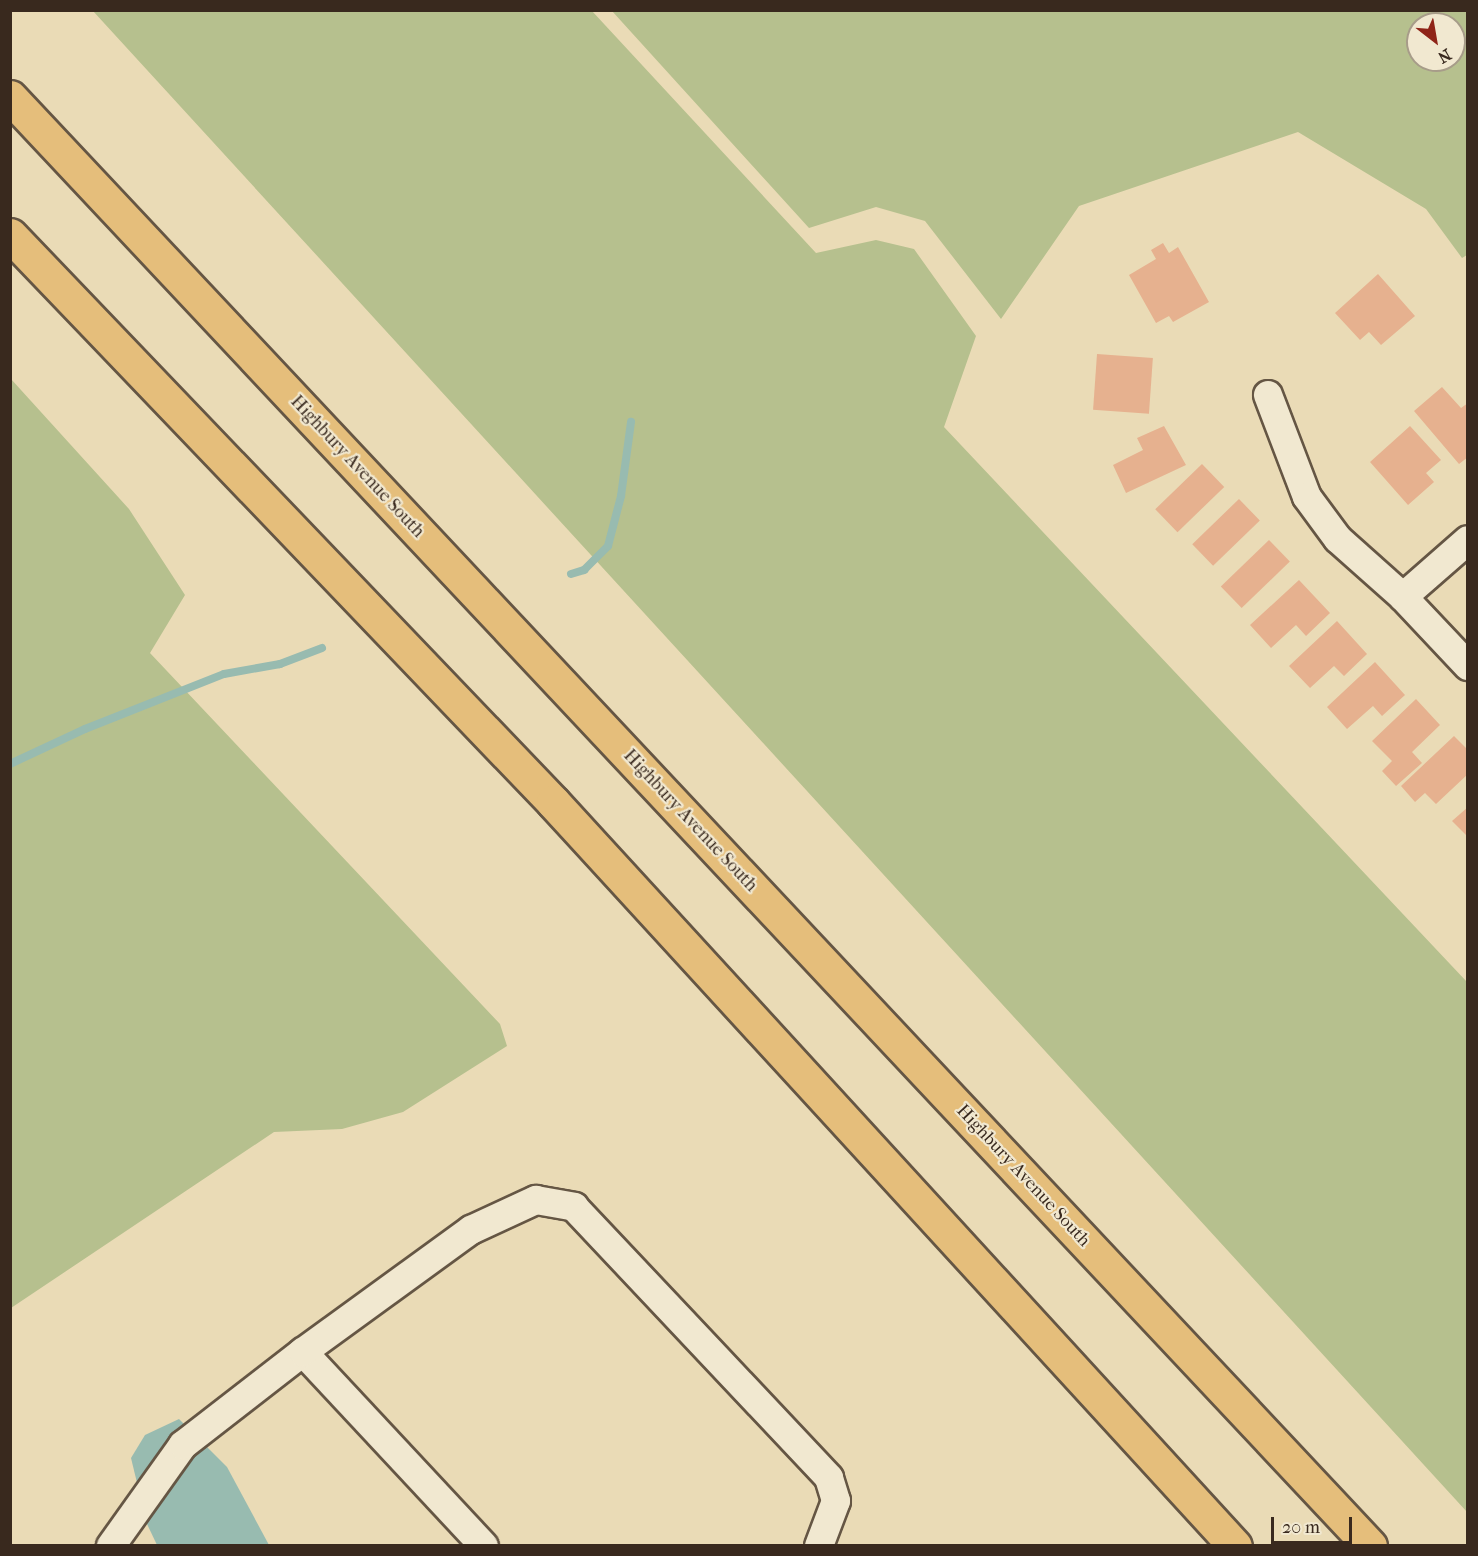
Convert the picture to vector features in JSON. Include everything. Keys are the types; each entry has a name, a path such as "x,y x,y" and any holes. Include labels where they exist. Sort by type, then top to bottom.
{"highway":[{"name":"Highbury Avenue South","path":"10,97 1370,1545"},
{"path":"10,235 553,802 1235,1545"}],"street":[{"path":"1268,395 1306,498 1338,539 1403,597 1467,666"},
{"path":"1403,597 1467,540"},
{"path":"111,1545 183,1445 303,1352 471,1230 536,1200 574,1207 829,1478 836,1501 819,1545"},
{"path":"303,1352 484,1545"}],"green space":[{"path":"93,11 592,11 816,253 876,240 914,249 976,336 944,427 1467,982 1467,1512"},
{"path":"612,11 1467,11 1467,255 1462,258 1426,209 1298,132 1079,206 1001,319 925,221 876,207 809,228"},
{"path":"11,379 129,509 185,595 150,653 500,1024 507,1046 403,1112 342,1129 274,1132 11,1308"}],"water":[{"path":"179,1419 227,1467 269,1545 157,1545 147,1524 131,1458 145,1435"}],"building":[{"path":"1163,243 1169,253 1178,247 1209,302 1173,322 1169,316 1156,323 1129,275 1156,259 1151,250"},
{"path":"1378,274 1415,316 1381,345 1369,332 1360,340 1335,313"},
{"path":"1097,354 1153,358 1149,414 1093,410"},
{"path":"1442,387 1461,408 1468,403 1468,457 1459,464 1414,411"},
{"path":"1164,426 1186,465 1126,493 1113,465 1143,450 1137,438"},
{"path":"1410,426 1441,460 1426,473 1434,482 1408,505 1370,462"},
{"path":"1202,464 1224,487 1177,532 1155,509"},
{"path":"1239,499 1260,521 1213,566 1192,544"},
{"path":"1269,540 1290,562 1242,608 1221,587"},
{"path":"1299,580 1330,613 1306,636 1296,625 1271,648 1250,625"},
{"path":"1337,621 1367,654 1344,676 1334,666 1310,688 1289,666"},
{"path":"1375,662 1405,695 1382,716 1373,706 1347,729 1327,707"},
{"path":"1416,699 1440,725 1412,752 1422,763 1396,786 1382,771 1392,761 1372,741"},
{"path":"1454,736 1468,750 1468,774 1436,804 1425,793 1415,802 1401,786"},
{"path":"1468,807 1468,837 1452,821"}],"waterway":[{"path":"571,574 584,570 608,546 621,496 631,422"},
{"path":"10,764 85,729 224,674 280,664 322,648"}]}
